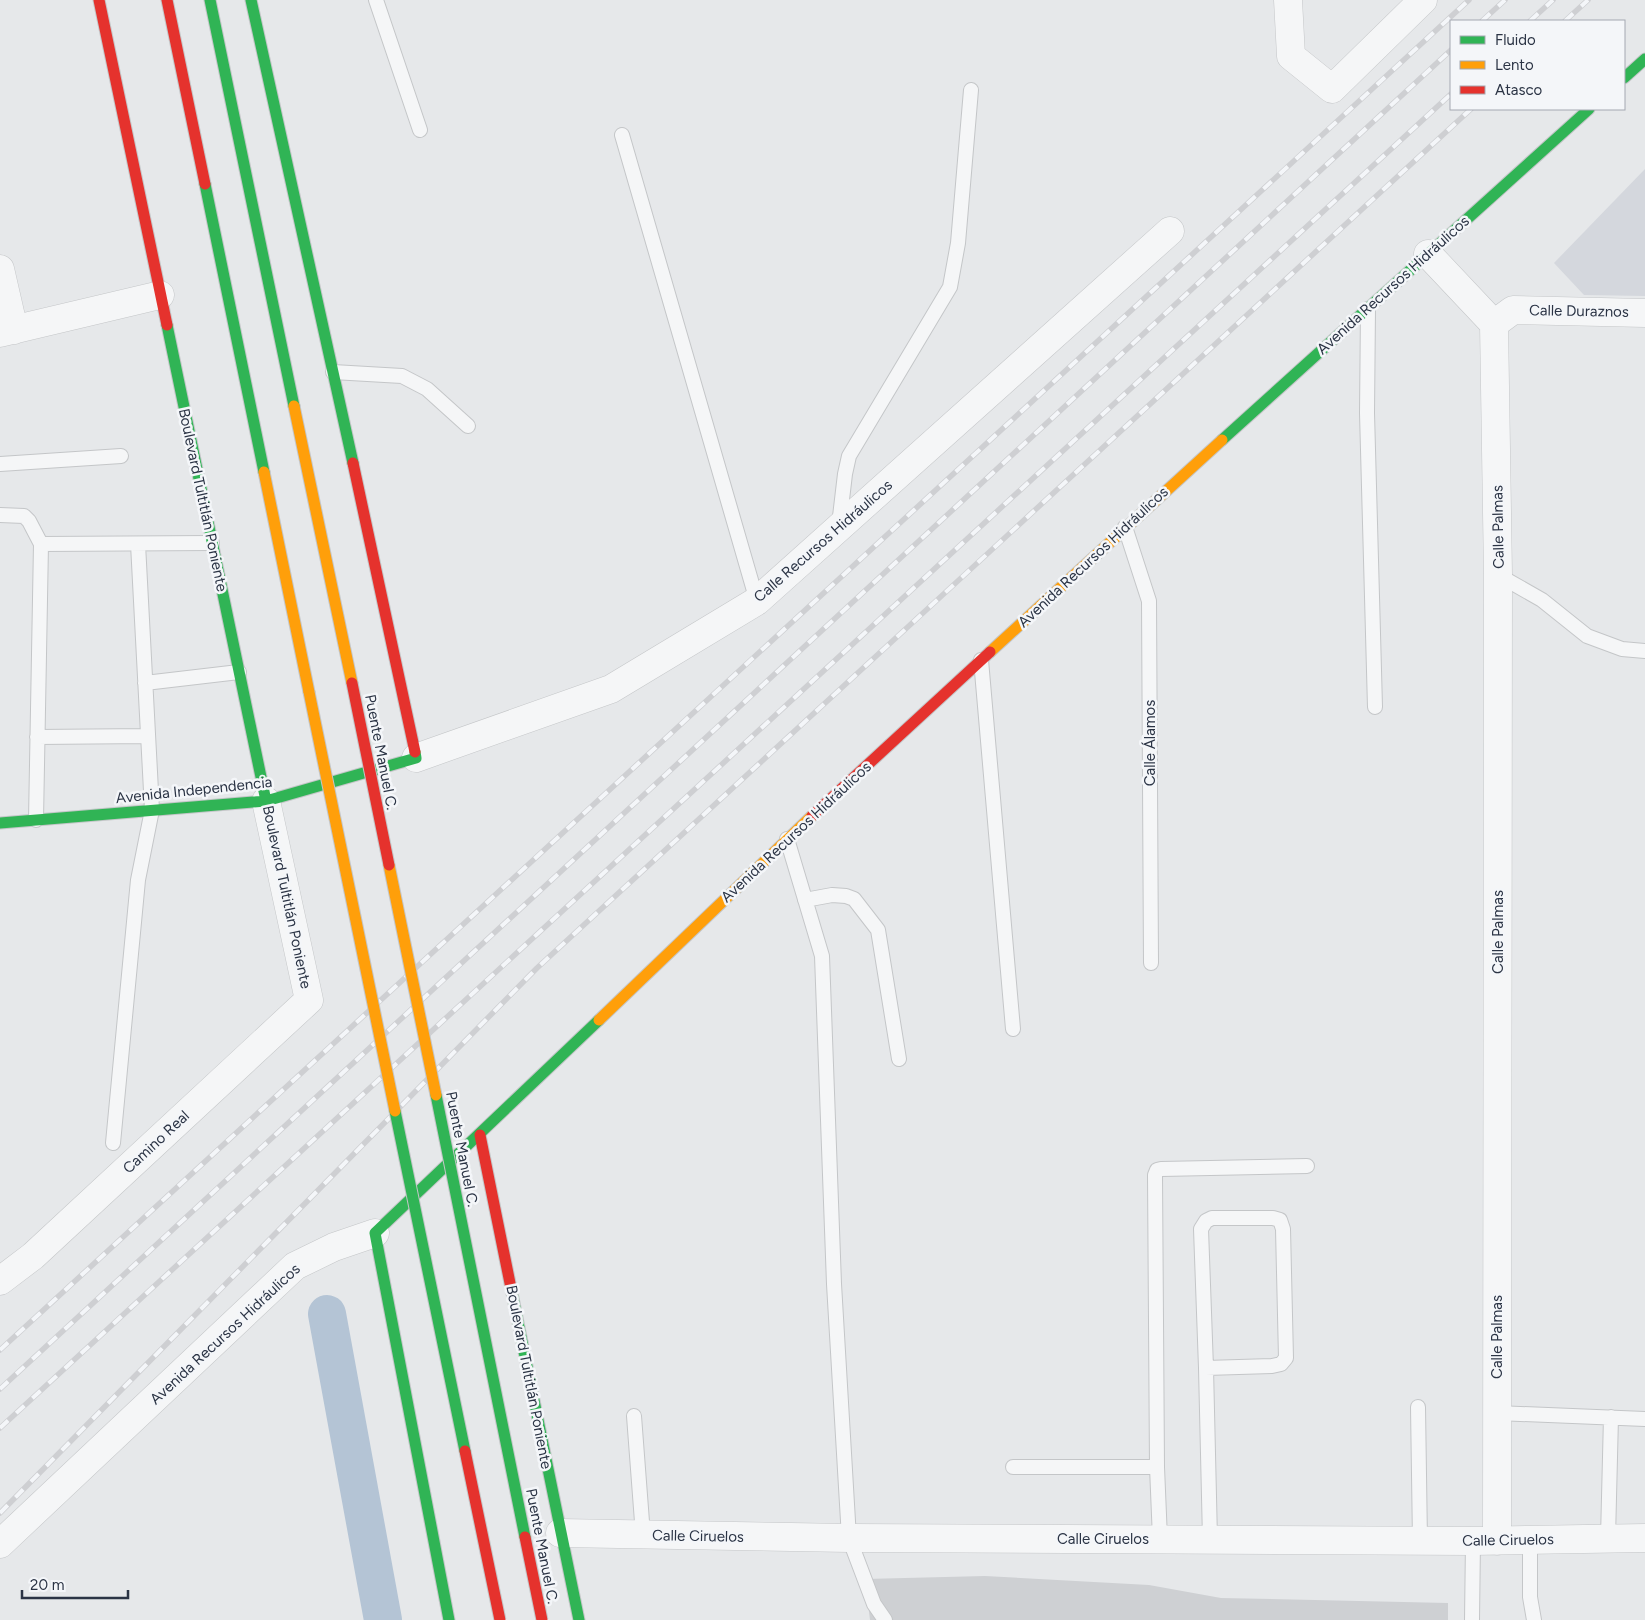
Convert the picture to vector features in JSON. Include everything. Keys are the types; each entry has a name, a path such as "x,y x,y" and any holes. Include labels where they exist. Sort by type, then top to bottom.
{"main road":[{"name":"Boulevard Tultitlán Poniente","path":"99,0 266,801"},
{"path":"167,0 500,1620"},
{"name":"Puente Manuel C.","path":"210,0 352,683 542,1620"},
{"path":"250,0 416,758"},
{"path":"1625,77 1645,58"},
{"name":"Avenida Recursos Hidráulicos","path":"375,1233 480,1135 787,839 1125,527 1588,110"},
{"name":"Avenida Independencia","path":"0,823 266,801 416,758"},
{"name":"Boulevard Tultitlán Poniente","path":"480,1135 579,1620"},
{"path":"375,1233 449,1620"}],"street":[{"path":"1288,0 1292,56 1332,89 1423,0"},
{"name":"Calle Recursos Hidráulicos","path":"416,758 611,689 757,601 1170,231"},
{"path":"1428,254 1494,324"},
{"path":"0,269 7,332 160,295"},
{"name":"Calle Duraznos","path":"1494,324 1513,310 1645,313"},
{"name":"Calle Palmas","path":"1485,1541 1497,1413 1498,575 1494,324"},
{"name":"Boulevard Tultitlán Poniente","path":"266,801 309,1000"},
{"name":"Camino Real","path":"0,1281 33,1256 309,1000"},
{"name":"Avenida Recursos Hidráulicos","path":"0,1544 295,1266 334,1247 375,1233"},
{"name":"Calle Ciruelos","path":"560,1533 850,1538 1420,1541 1645,1538"}],"lane":[{"path":"376,0 420,130"},
{"path":"839,528 845,474 850,456 950,287 958,243 971,90"},
{"path":"622,135 757,601"},
{"path":"1368,308 1367,413 1375,707"},
{"path":"333,372 402,376 427,389 468,426"},
{"path":"0,464 121,456"},
{"path":"0,515 24,516 30,521 40,544 36,820"},
{"name":"Calle Álamos","path":"1125,527 1149,601 1151,963"},
{"path":"40,544 212,543"},
{"path":"113,1143 138,880 152,810 138,544"},
{"path":"1498,575 1542,600 1587,636 1622,649 1645,651"},
{"path":"981,660 1013,1029"},
{"path":"145,683 239,672"},
{"path":"37,737 148,736"},
{"path":"787,839 822,956 834,1284 850,1538 874,1604 885,1620"},
{"path":"805,900 832,895 846,896 854,899 878,930 899,1060"},
{"path":"1160,1539 1155,1175 1158,1170 1307,1166"},
{"path":"1206,1368 1272,1366 1281,1364 1286,1358 1283,1229 1280,1220 1273,1218 1212,1218 1206,1221 1201,1229 1210,1539"},
{"path":"1418,1407 1420,1541"},
{"path":"1497,1413 1645,1419"},
{"path":"634,1416 643,1535"},
{"path":"1608,1538 1610,1417"},
{"path":"1013,1467 1158,1467"},
{"path":"1472,1620 1485,1541"},
{"path":"1530,1541 1530,1597 1534,1620"},
{"path":"874,1604 875,1620"}],"shaded area":[{"path":"1645,169 1645,296 1584,295 1554,263"}],"building":[{"path":"985,1576 1149,1585 1221,1598 1448,1603 1448,1620 870,1620 865,1579"}],"waterway":[{"path":"327,1314 383,1620"}],"railway":[{"path":"0,1350 1469,0"},
{"path":"1483,20 1505,0"},
{"path":"1531,20 1553,0"},
{"path":"1566,20 1588,0"},
{"path":"0,1389 1450,51"},
{"path":"0,1428 1450,95"},
{"path":"0,1513 537,968 1470,110"}],"traffic: fast":[{"path":"210,0 294,406"},
{"path":"251,0 353,463"},
{"path":"1625,77 1645,59"},
{"path":"1222,440 1588,110"},
{"path":"205,184 264,472"},
{"path":"167,325 266,801"},
{"path":"0,823 266,801 416,758 415,752"},
{"path":"375,1233 599,1020"},
{"path":"436,1095 525,1537"},
{"path":"395,1111 465,1451"},
{"path":"375,1233 449,1620"},
{"path":"512,1293 579,1620"}],"traffic: slow":[{"path":"294,406 352,683"},
{"path":"990,652 1222,440"},
{"path":"264,472 309,692"},
{"path":"309,692 395,1111"},
{"path":"599,1020 812,816"},
{"path":"389,865 436,1095"}],"traffic: jam":[{"path":"99,0 167,325"},
{"path":"167,0 205,184"},
{"path":"353,463 415,752"},
{"path":"812,816 990,652"},
{"path":"352,683 389,865"},
{"path":"480,1135 512,1293"},
{"path":"465,1451 500,1620"},
{"path":"525,1537 542,1620"}]}
